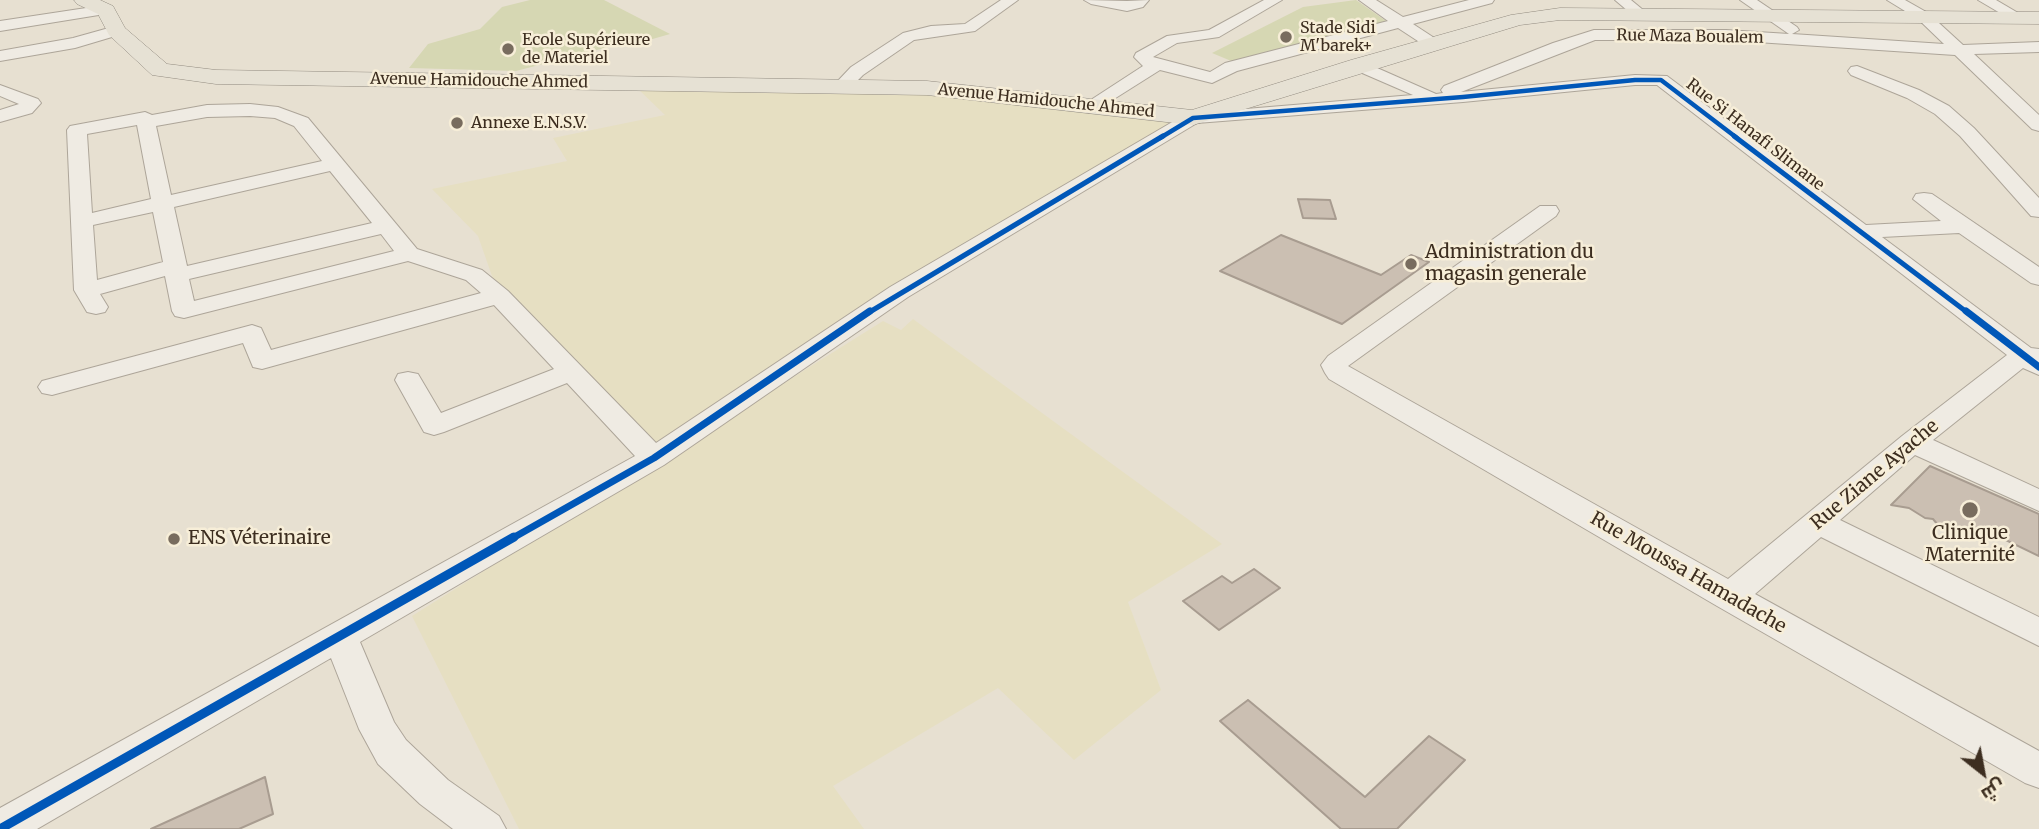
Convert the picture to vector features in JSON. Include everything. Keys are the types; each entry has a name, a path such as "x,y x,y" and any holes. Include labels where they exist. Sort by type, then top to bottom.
{"main road":[{"name":"Avenue Hamidouche Ahmed","path":"84,0 111,20 160,70 216,76 927,88 1187,117 1518,19 1560,14 2039,18"}],"street":[{"path":"842,86 858,71 909,36 970,28 1011,0"},
{"path":"1091,0 1127,6 1138,4 1142,0"},
{"path":"1212,78 1158,64 1142,57 1173,39 1213,34 1275,0"},
{"path":"1366,0 1433,44"},
{"path":"0,829 654,458 900,292 1187,117 1212,78 1231,67 1487,0"},
{"path":"1622,0 1640,14"},
{"path":"1747,0 1808,42"},
{"path":"1894,0 1923,16 2039,125"},
{"path":"1985,0 2017,17"},
{"path":"0,26 111,20"},
{"path":"0,56 75,43 111,20"},
{"name":"Rue Maza Boualem","path":"1435,98 1461,85 1594,35 1727,35 1957,50 2039,47"},
{"path":"0,78 34,51"},
{"path":"1089,107 1158,64"},
{"path":"1359,65 1435,98"},
{"path":"1857,71 1913,94 1942,110 2029,192 2039,211"},
{"name":"Rue Si Hanafi Slimane","path":"1187,117 1661,80 1858,232 2033,360"},
{"path":"0,90 32,103 25,109 0,116"},
{"path":"145,122 207,111 250,110 278,113 301,122 409,254"},
{"path":"386,226 176,271 91,298 77,130 145,118 145,122 162,203 176,271 184,311 409,254 474,275 499,296 654,458"},
{"path":"84,221 335,164"},
{"path":"1924,199 2039,278"},
{"name":"Rue Moussa Hamadache","path":"1548,211 1337,362 1334,365 1338,373 2039,771"},
{"path":"1858,232 1964,226"},
{"path":"52,387 252,332 262,361 499,296"},
{"name":"Rue Ziane Ayache","path":"1729,597 1912,442 2033,360"},
{"path":"408,380 434,426 572,371"},
{"path":"1912,442 2039,501"},
{"path":"1818,522 2039,633"},
{"path":"340,636 378,729 392,752 434,792 485,829"}],"shaded area":[{"path":"636,87 917,91 1196,114 654,458 499,296 478,236 432,189 567,161 553,138 665,115"},
{"path":"913,319 1222,544 1128,602 1161,690 1074,760 998,688 833,786 864,829 519,829 412,616 883,321 901,330"}],"green space":[{"path":"530,0 604,0 670,34 649,40 635,40 516,71 409,68 428,44 480,29 502,7"},
{"name":"Stade Sidi M'barek+","path":"1356,0 1386,21 1236,63 1212,53 1303,7"}],"building":[{"path":"1298,199 1330,200 1336,219 1303,218"},
{"path":"1281,235 1381,275 1411,255 1429,262 1342,324 1220,271"},
{"name":"Clinique Maternité","path":"1930,466 2039,514 2039,556 1981,528 1972,538 1965,537 1958,531 1938,525 1933,519 1925,518 1909,508 1891,505"},
{"path":"1254,569 1280,588 1219,630 1183,601 1222,576 1232,583"},
{"path":"1248,700 1365,797 1429,736 1465,760 1397,829 1341,829 1220,721"},
{"path":"265,777 273,814 239,829 151,829"}],"cycle path":[{"path":"0,829 654,458 899,292 1193,118 1463,97 1635,80 1661,80 2039,367"}],"place":[{"name":"Stade Sidi M'barek+","path":"1286,37"},
{"name":"Ecole Supérieure de Materiel","path":"508,49"},
{"name":"Annexe E.N.S.V.","path":"457,123"},
{"name":"Administration du magasin generale","path":"1411,264"},
{"name":"Clinique Maternité","path":"1970,510"},
{"name":"ENS Véterinaire","path":"174,539"}]}
